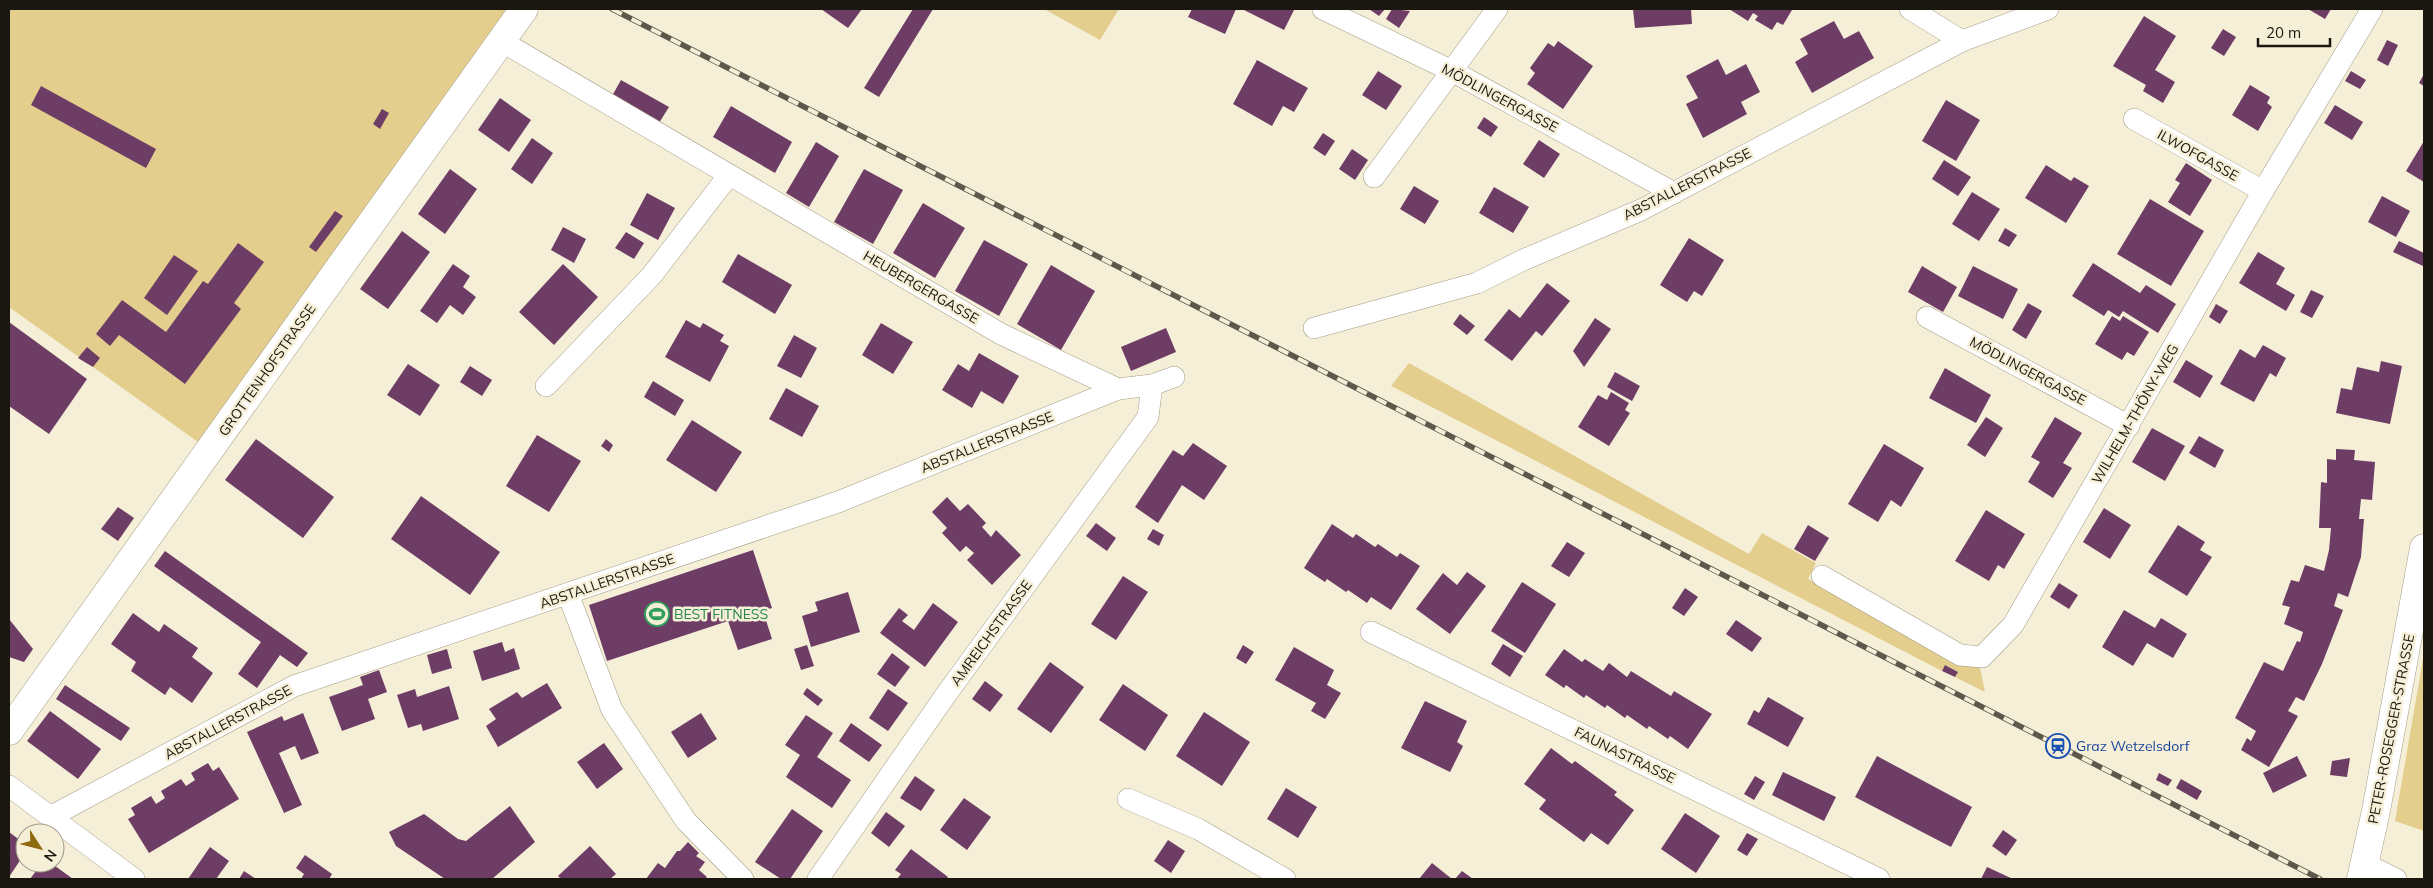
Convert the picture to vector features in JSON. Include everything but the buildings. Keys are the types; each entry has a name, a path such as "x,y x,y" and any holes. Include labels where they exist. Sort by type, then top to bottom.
{"main road":[{"name":"GROTTENHOFSTRASSE","path":"9,730 524,9"},
{"name":"PETER-ROSEGGER-STRASSE","path":"2363,872 2424,548"}],"street":[{"name":"MÖDLINGERGASSE","path":"1323,9 1452,71 1674,193"},
{"path":"1374,177 1497,9"},
{"path":"1910,9 1962,41"},
{"name":"ABSTALLERSTRASSE","path":"1314,328 1477,283 1523,260 1642,210 1962,41 2048,9"},
{"name":"WILHELM-THÖNY-WEG","path":"1822,576 1944,647 1960,655 1982,658 2013,625 2263,191 2372,9"},
{"name":"HEUBERGERGASSE","path":"501,41 1001,334 1118,389"},
{"name":"ILWOFGASSE","path":"2134,119 2263,191"},
{"path":"546,386 652,275 729,175"},
{"name":"MÖDLINGERGASSE","path":"1927,317 2129,426"},
{"name":"ABSTALLERSTRASSE","path":"52,816 294,686 838,502 1118,389 1152,385 1174,377"},
{"name":"AMREICHSTRASSE","path":"818,879 945,696 1148,417 1152,385"},
{"path":"568,594 612,710 686,821 743,879"},
{"name":"FAUNASTRASSE","path":"1371,632 1879,879"},
{"path":"9,786 52,816 134,879"},
{"path":"1128,799 1198,829 1285,879"},
{"path":"2363,872 2396,879"}],"shaded area":[{"path":"9,9 507,9 198,442 9,307"},
{"path":"1044,9 1119,9 1100,40"},
{"path":"1409,363 1749,554 1762,533 1816,563 1808,579 1877,616 1979,663 1985,692 1955,677 1958,672 1946,665 1942,671 1391,386"},
{"path":"2424,653 2424,831 2395,821"}],"railway":[{"path":"612,9 2320,879"}],"place":[{"name":"BEST FITNESS","path":"657,614"},
{"name":"Graz Wetzelsdorf","path":"2058,746"}]}
